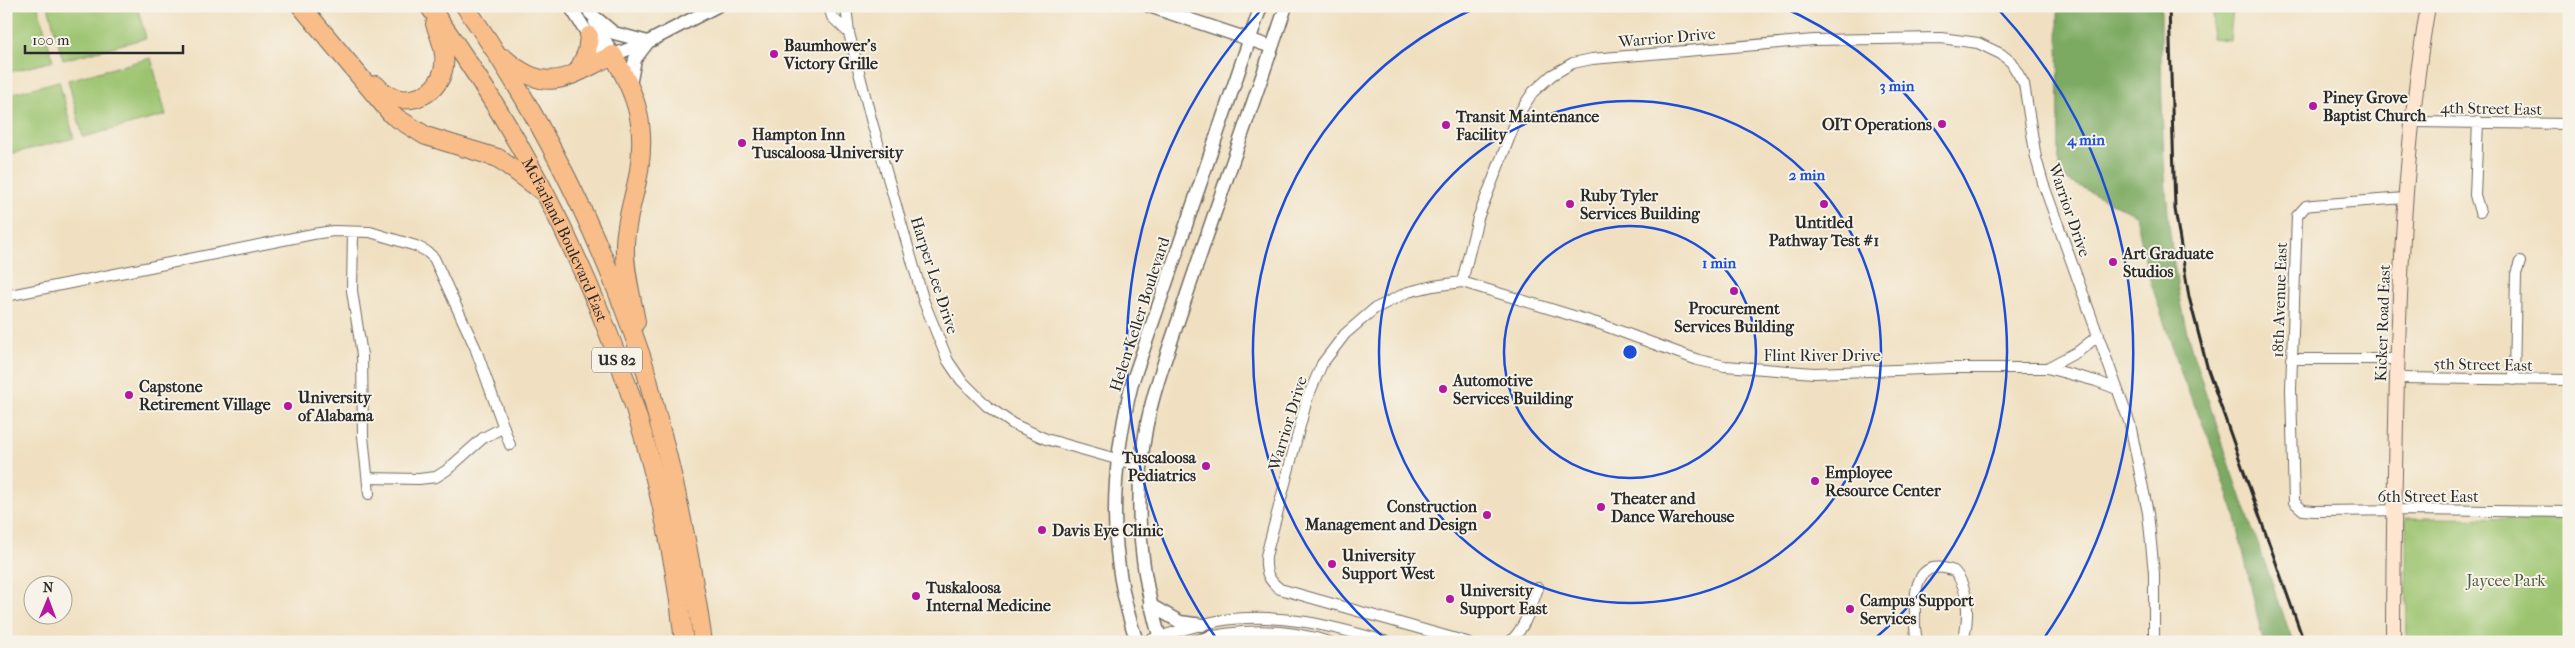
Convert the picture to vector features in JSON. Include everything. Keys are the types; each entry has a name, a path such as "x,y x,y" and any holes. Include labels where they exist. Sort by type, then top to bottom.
{"highway":[{"path":"301,6 392,116 426,136 498,158 548,196"},
{"path":"312,6 380,90 392,99 407,101 422,97 430,90 439,80 444,68 442,42 429,7"},
{"name":"McFarland Boulevard East","path":"465,6 496,50 572,189 611,276 641,354 680,509 696,592 703,642"},
{"name":"McFarland Boulevard East","path":"429,7 476,72 512,129 548,196 602,318 649,458 681,607 684,642"},
{"path":"578,71 587,52 588,36"},
{"path":"496,50 515,67 535,79 549,81 562,79 613,55 630,85 642,134 639,172 625,246 626,271 641,354"}],"main road":[{"name":"Kicker Road East","path":"2394,642 2397,378 2405,198 2412,122 2428,6"}],"street":[{"path":"570,6 588,36 603,54 613,55 648,42 717,6"},
{"name":"Harper Lee Drive","path":"829,6 832,17 849,33"},
{"name":"Harper Lee Drive","path":"846,6 849,33 924,302 948,360 961,380 988,406 1013,424 1046,439 1141,466"},
{"path":"1149,6 1272,47"},
{"name":"Helen Keller Boulevard","path":"1137,642 1127,611 1119,574 1114,511 1117,460 1132,384 1261,6"},
{"path":"1160,639 1150,605 1140,538 1141,466 1146,429 1154,395 1286,6"},
{"path":"588,10 613,55"},
{"path":"588,10 614,33 648,42"},
{"name":"Warrior Drive","path":"1467,642 1280,589 1270,582 1265,569 1266,556 1307,399 1322,364 1337,343 1354,325 1374,309 1396,297 1421,289 1462,282 1478,218 1516,119 1533,92 1562,68 1580,62 1621,56 1776,43 1881,38 1953,38 1978,43 2001,54 2011,62 2024,84 2036,158 2043,183 2130,424 2148,513 2154,573 2154,642"},
{"path":"630,85 635,59 648,42"},
{"name":"4th Street East","path":"2412,122 2569,124"},
{"path":"2478,122 2475,195 2480,212"},
{"name":"18th Avenue East","path":"2293,499 2291,360 2297,216 2306,206 2405,198"},
{"path":"353,232 352,291 362,355 363,436 369,494"},
{"path":"6,296 313,234 370,232 392,238 426,251 434,258 475,347 510,445"},
{"path":"2514,380 2516,274 2520,262"},
{"name":"Flint River Drive","path":"1462,282 1603,325 1698,360 1725,366 1787,373 1950,368 2047,368 2096,381 2117,389"},
{"name":"Flint River Drive","path":"2047,368 2079,351 2099,335"},
{"path":"2291,360 2398,359"},
{"name":"5th Street East","path":"2397,378 2569,380"},
{"path":"368,478 419,479 436,477 447,470 483,438 504,426"},
{"name":"6th Street East","path":"2293,499 2296,505 2303,510 2569,512"},
{"path":"1918,642 1915,629 1916,586 1925,572 1939,567 1954,571 1964,586 1966,628 1963,642"},
{"path":"1510,642 1517,635 1526,619 1538,588"},
{"path":"1150,605 1180,622 1202,625"},
{"path":"1144,642 1160,639 1202,625 1232,619 1293,618 1324,624 1388,642"},
{"path":"1189,642 1209,639 1232,631 1275,631 1329,642"}],"green space":[{"path":"28,6 38,6 53,61 6,73 6,12"},
{"path":"48,6 137,6 146,38 63,60"},
{"path":"2058,6 2161,6 2162,117 2166,191 2174,264 2183,316 2223,445 2293,642 2263,642 2235,514 2207,434 2183,379 2148,274 2136,215 2059,176"},
{"path":"2214,6 2233,6 2230,40 2211,38"},
{"path":"151,58 166,115 83,137 68,80"},
{"path":"59,81 74,138 6,155 6,95"},
{"name":"Jaycee Park","path":"2406,518 2569,519 2569,642 2407,642"}],"railway":[{"path":"2169,6 2175,209 2189,297 2208,370 2304,642"}],"place":[{"name":"Baumhower's Victory Grille","path":"774,54"},
{"name":"Piney Grove Baptist Church","path":"2313,106"},
{"name":"OIT Operations","path":"1942,124"},
{"name":"Transit Maintenance Facility","path":"1446,125"},
{"name":"Hampton Inn Tuscaloosa-University","path":"742,143"},
{"name":"Ruby Tyler Services Building","path":"1570,204"},
{"name":"Untitled Pathway Test #1","path":"1824,204"},
{"name":"Art Graduate Studios","path":"2113,262"},
{"name":"Procurement Services Building","path":"1734,291"},
{"name":"Automotive Services Building","path":"1443,389"},
{"name":"Capstone Retirement Village","path":"129,395"},
{"name":"University of Alabama","path":"288,406"},
{"name":"Tuscaloosa Pediatrics","path":"1206,466"},
{"name":"Employee Resource Center","path":"1815,481"},
{"name":"Theater and Dance Warehouse","path":"1601,507"},
{"name":"Construction Management and Design","path":"1487,515"},
{"name":"Davis Eye Clinic","path":"1042,530"},
{"name":"University Support West","path":"1332,564"},
{"name":"Tuskaloosa Internal Medicine","path":"916,596"},
{"name":"University Support East","path":"1450,599"},
{"name":"Campus Support Services","path":"1850,609"}]}
